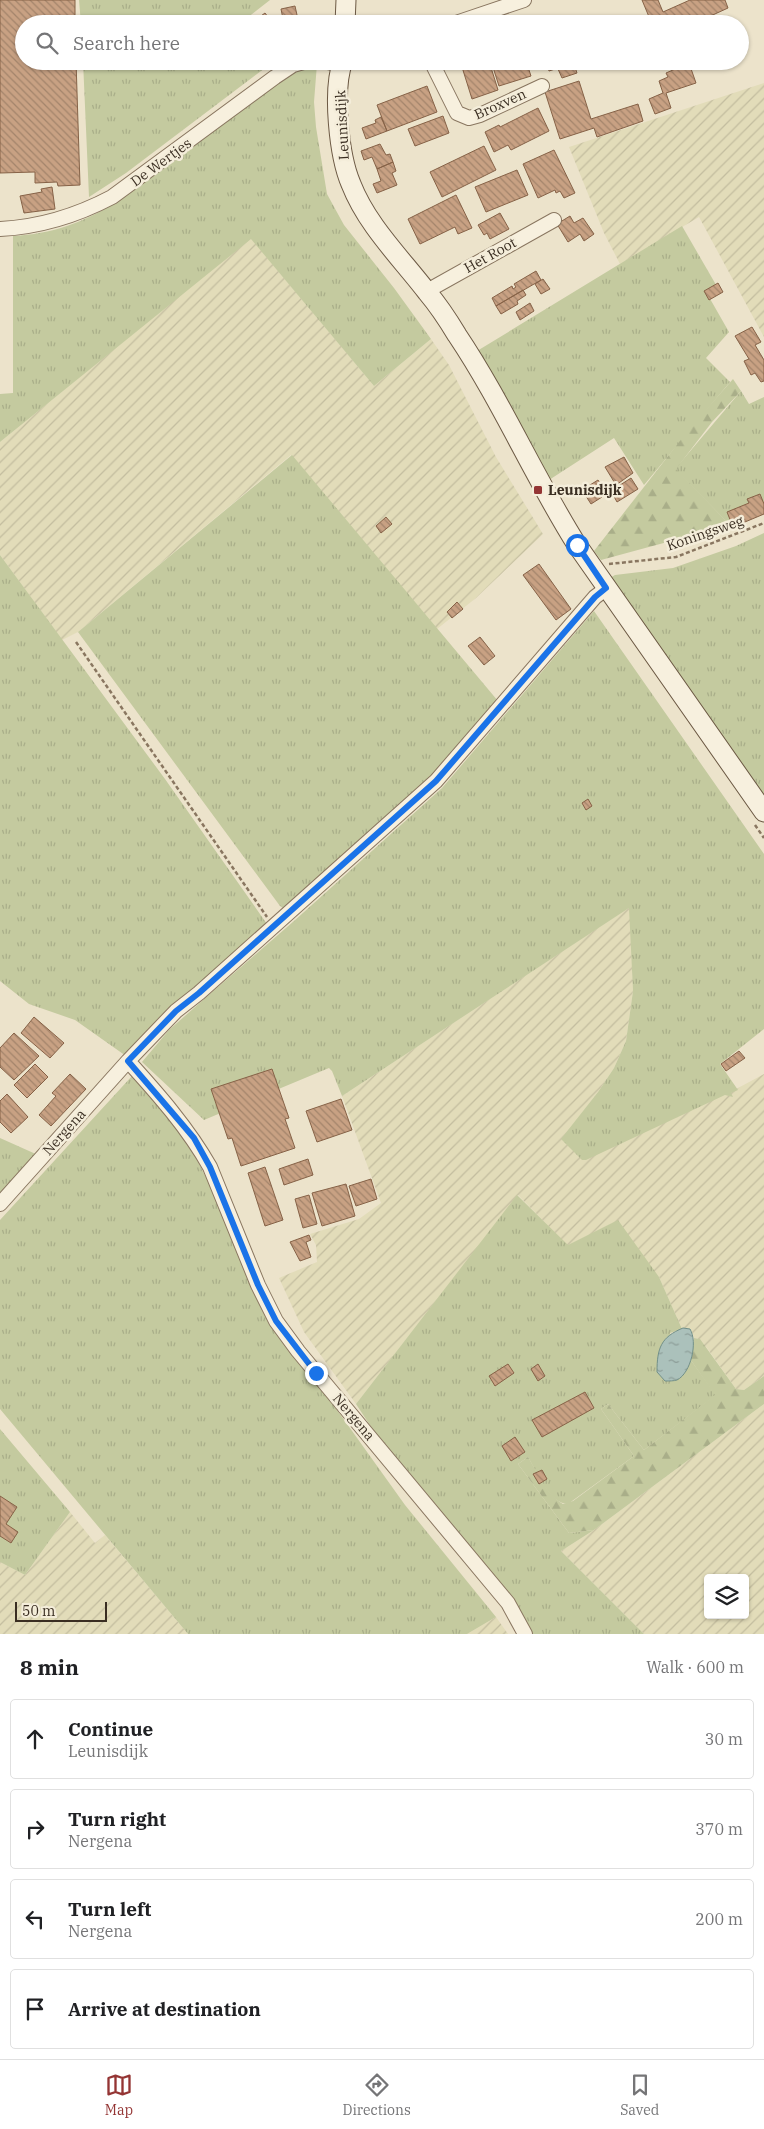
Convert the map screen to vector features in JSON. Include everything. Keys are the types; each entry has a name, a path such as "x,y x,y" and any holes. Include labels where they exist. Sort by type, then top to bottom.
{"street":[{"path":"345,15 346,0"},
{"path":"479,15 524,0"},
{"name":"De Wertjes","path":"0,229 60,220 85,211 112,197 144,176 286,70"},
{"name":"Leunisdijk","path":"342,70 339,113 340,148 351,186 379,232 427,291 469,352 553,507 606,588 764,812"},
{"name":"Broxven","path":"436,70 457,113 469,118 480,115 542,86"},
{"name":"Het Root","path":"427,291 554,220"},
{"name":"Nergena","path":"0,1204 128,1061 176,1011 436,781 595,597 606,588"},
{"name":"Nergena","path":"128,1061 194,1138 207,1160 258,1285 276,1321 298,1351 508,1603 525,1634"}],"path":[{"name":"Koningsweg","path":"594,569 612,564 676,557 764,523"},
{"path":"76,642 274,926"}],"shaded area":[{"path":"764,83 764,337 699,217 620,264 604,233 569,147"},
{"path":"251,238 374,386 431,339 449,365 496,457 543,534 476,598 437,629 291,455 78,632 62,640 0,555 0,442"},
{"path":"630,907 633,991 626,1041 614,1068 562,1139 725,1095 764,1074 764,1376 744,1390 736,1389 707,1348 697,1338 694,1338 692,1332 682,1329 659,1277 568,1246 518,1195 356,1404 304,1332 279,1278 317,1262 316,1245 310,1234 359,1219 381,1203 342,1096"},
{"path":"764,1404 764,1634 644,1634 561,1551 594,1530"},
{"path":"70,1512 95,1543 105,1535 188,1634 0,1634 0,1562 25,1575"},
{"path":"496,1617 508,1634 467,1634"}],"green space":[{"path":"79,0 270,0 251,15 80,15"},
{"path":"83,70 262,70 126,173 89,197"},
{"path":"298,70 317,70 314,102 316,127 327,194 344,225 394,288 431,339 374,386 251,239 0,442 0,394 13,393 13,236 41,233 79,222 115,203 279,80"},
{"path":"682,226 719,290 709,297 729,332 706,358 730,382 644,485 614,438 549,480 477,351"},
{"path":"733,379 741,391 712,422 676,469 730,525 601,560 594,551 690,428"},
{"path":"741,391 749,404 764,397 764,511 730,525 675,469"},
{"path":"292,455 498,701 438,770 284,909 78,632"},
{"path":"764,533 764,802 610,578 615,575 673,568 736,546"},
{"path":"0,555 165,779 267,924 173,1006 126,1056 75,1020 29,1004 0,981"},
{"path":"594,611 764,854 764,1029 720,1064 738,1090 731,1093 733,1097 725,1095 586,1160 582,1160 561,1139 598,1092 614,1068 626,1041 633,991 629,908 342,1096 329,1068 204,1120 142,1062 169,1030 442,788"},
{"path":"132,1076 186,1139 302,1361 405,1505 496,1617 467,1634 188,1634 0,1409 0,1220"},
{"path":"0,1138 38,1155 0,1196"},
{"path":"517,1195 568,1245 618,1220 659,1277 682,1329 670,1333 685,1373 690,1359 716,1395 644,1450 608,1404 601,1409 634,1456 568,1504 561,1503 549,1493 528,1457 518,1464 569,1533 594,1530 561,1551 644,1634 530,1634 379,1439 356,1404"},
{"path":"694,1338 700,1339 736,1389 744,1390 764,1376 764,1404 594,1530 569,1533 518,1464 528,1457 543,1483 557,1500 563,1504 573,1501 634,1456 601,1409 608,1404 644,1450 715,1395 690,1359"},
{"path":"0,1429 70,1512 25,1575 0,1562"}],"water":[{"path":"683,1328 690,1329 692,1335 692,1357 682,1376 677,1380 665,1381 657,1372 659,1350 670,1335"}],"building":[{"path":"0,0 75,0 75,15 15,15 15,70 76,70 80,185 58,186 57,182 35,183 35,172 0,173"},
{"path":"642,0 658,0 663,12 690,0 725,0 728,8 713,15 648,15"},
{"path":"295,6 297,15 282,15 281,9"},
{"path":"463,70 492,70 498,90 472,99"},
{"path":"494,70 529,70 531,76 499,86"},
{"path":"558,70 576,70 577,73 562,78"},
{"path":"673,70 691,70 696,83 666,93 671,108 655,114 649,99 663,93 659,81 668,77 666,73"},
{"path":"579,81 591,119 638,104 643,121 597,137 594,128 560,139 545,92"},
{"path":"427,86 437,112 387,131 377,105"},
{"path":"538,108 549,131 511,150 508,145 494,152 485,132 499,125 500,127"},
{"path":"443,116 449,133 415,146 408,129"},
{"path":"381,117 387,131 366,139 362,128 376,123 375,120"},
{"path":"380,144 386,155 390,154 393,162 377,169 372,157 364,160 361,151"},
{"path":"484,146 496,170 442,197 430,172"},
{"path":"554,150 575,193 564,198 560,191 556,193 555,190 538,198 523,164"},
{"path":"393,162 396,171 392,173 397,185 377,193 373,184 381,181 377,169"},
{"path":"517,170 528,195 486,212 475,187"},
{"path":"52,187 55,209 24,213 20,196 42,192 41,189"},
{"path":"456,195 472,228 458,234 455,227 420,244 408,219"},
{"path":"500,213 509,229 490,239 487,233 484,235 478,225"},
{"path":"570,216 574,223 583,218 594,234 584,241 580,234 568,242 557,224"},
{"path":"536,271 541,280 496,306 492,298 512,286 513,289 516,287 514,284"},
{"path":"543,279 550,289 541,294 535,284"},
{"path":"718,283 723,292 709,300 704,291"},
{"path":"523,290 526,295 517,301 518,304 501,314 496,306"},
{"path":"530,303 534,311 520,320 516,312"},
{"path":"752,327 761,342 755,345 764,360 764,381 761,382 755,373 751,375 744,361 749,359 735,336"},
{"path":"624,457 633,473 616,485 605,467"},
{"path":"631,478 638,489 617,502 611,491"},
{"path":"598,480 604,489 599,492 602,497 591,504 582,490"},
{"path":"760,494 764,504 764,514 733,527 727,512 749,503 747,499"},
{"path":"386,517 392,524 381,533 376,526"},
{"path":"539,564 571,609 556,620 523,575"},
{"path":"457,602 463,609 452,618 447,612"},
{"path":"480,637 495,656 484,665 468,646"},
{"path":"588,799 592,806 586,810 582,803"},
{"path":"34,1017 64,1043 50,1058 21,1033"},
{"path":"14,1033 39,1056 14,1080 0,1067 0,1048"},
{"path":"739,1051 745,1058 726,1071 721,1064"},
{"path":"35,1064 48,1077 27,1098 14,1085"},
{"path":"272,1069 289,1118 285,1119 295,1148 241,1166 232,1138 228,1139 211,1089"},
{"path":"70,1074 86,1089 51,1126 39,1115 56,1096 52,1093"},
{"path":"7,1094 28,1117 11,1133 0,1122 0,1101"},
{"path":"341,1099 352,1130 317,1142 306,1111"},
{"path":"308,1159 313,1175 284,1185 279,1169"},
{"path":"265,1167 283,1220 265,1226 248,1173"},
{"path":"371,1179 377,1199 356,1206 349,1186"},
{"path":"346,1184 355,1216 322,1226 312,1193"},
{"path":"309,1195 317,1224 303,1228 295,1199"},
{"path":"309,1235 311,1240 306,1242 311,1257 300,1261 290,1242"},
{"path":"508,1364 514,1373 495,1386 489,1376"},
{"path":"538,1364 545,1376 538,1381 531,1369"},
{"path":"585,1392 594,1408 542,1437 532,1420"},
{"path":"515,1437 525,1452 511,1461 502,1446"},
{"path":"542,1470 547,1479 539,1484 533,1474"},
{"path":"0,1496 17,1507 6,1524 18,1532 11,1543 0,1536"}],"place":[{"name":"Leunisdijk","path":"538,490"}],"route":[{"path":"316,1373 276,1321 258,1285 210,1167 194,1138 128,1061 176,1011 199,993 436,781 595,597 606,588 577,545"}]}
